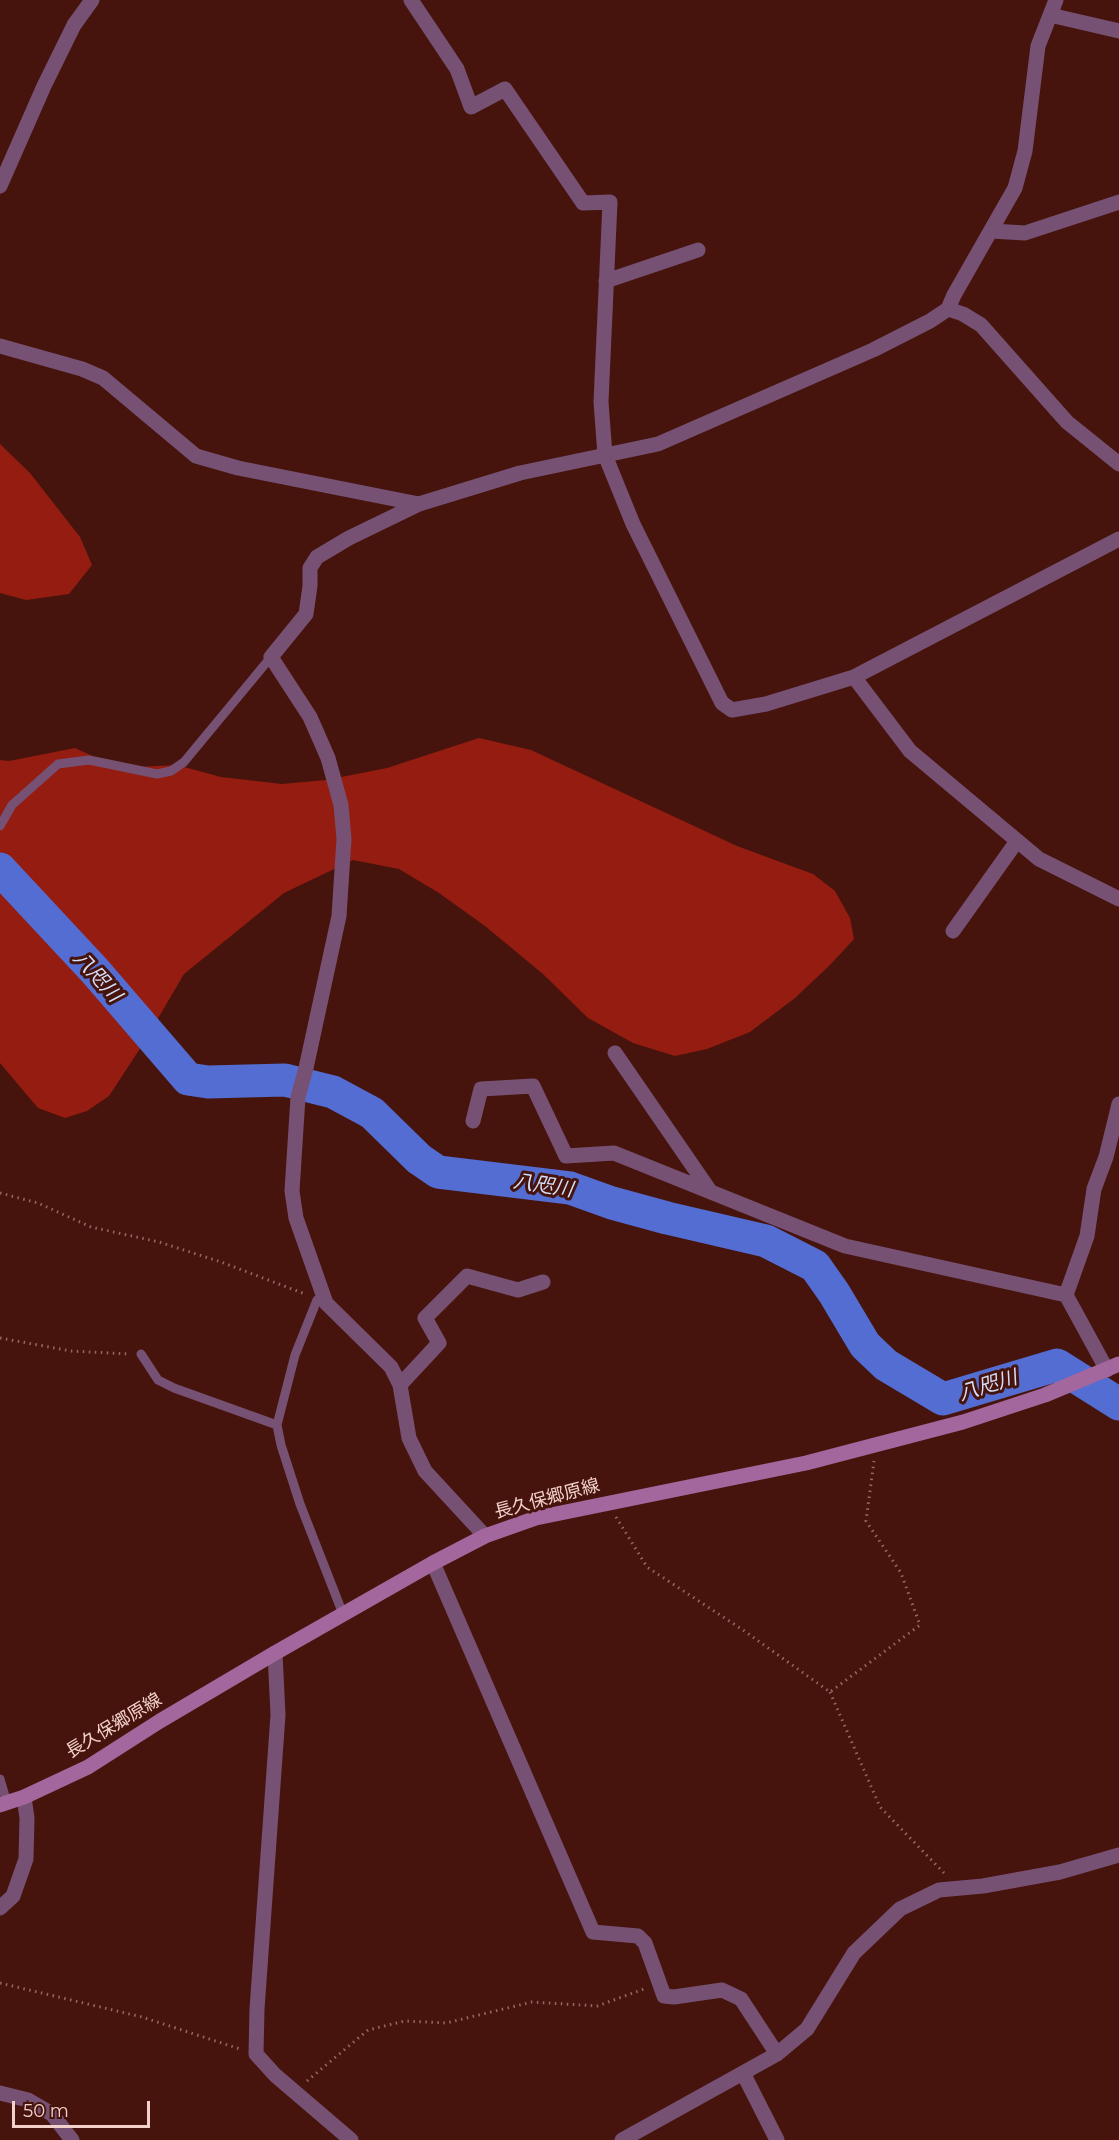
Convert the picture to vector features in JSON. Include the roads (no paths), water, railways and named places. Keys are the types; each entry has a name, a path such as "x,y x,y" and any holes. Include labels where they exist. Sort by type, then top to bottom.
{"main road":[{"name":"長久保郷原線","path":"3,1804 24,1797 88,1767 160,1720 343,1614 484,1536 536,1518 806,1463 963,1422 1045,1395 1113,1367"}],"street":[{"path":"0,186 74,25 92,0"},
{"path":"411,0 457,69 471,107 505,89 583,203 610,202 601,402 605,455 633,524 722,704 732,710 766,704 854,677 1119,539"},
{"path":"484,1536 425,1471 409,1438 400,1385 391,1367 326,1303 297,1218 292,1191 298,1097 339,916 344,839 341,805 328,758 310,717 271,657 306,614 310,568 317,557 349,538 419,504 520,473 658,444 873,350 930,321 948,309 1015,188 1026,151 1038,46 1056,0"},
{"path":"1050,15 1119,31"},
{"path":"991,231 1025,233 1119,202"},
{"path":"606,281 698,250"},
{"path":"948,309 963,314 981,325 1067,422 1119,464"},
{"path":"0,346 82,369 103,378 196,456 238,468 419,504"},
{"path":"854,677 910,751 1017,841 1039,859 1119,899"},
{"path":"953,931 1017,841"},
{"path":"615,1053 710,1191"},
{"path":"473,1120 481,1089 533,1086 566,1156 614,1153 845,1246 1066,1295 1113,1367"},
{"path":"1066,1295 1087,1236 1094,1189 1106,1157 1119,1104"},
{"path":"400,1385 439,1343 425,1318 467,1276 518,1290 543,1282"},
{"path":"433,1563 593,1932 638,1936 645,1943 663,1996 674,1997 722,1990 741,1999 777,2054"},
{"path":"275,1653 278,1715 256,2054 275,2075 351,2140"},
{"path":"0,1908 13,1896 26,1860 27,1818 24,1797"},
{"path":"622,2140 777,2054 807,2029 854,1953 900,1909 939,1890 1060,1872 1119,1855"},
{"path":"743,2073 777,2140"},
{"path":"0,2093 28,2100 52,2114 72,2140"}],"lane":[{"path":"0,826 12,805 58,764 88,760 156,774 171,771 184,762 271,657"},
{"path":"317,1300 295,1355 277,1425 300,1504 343,1614"},
{"path":"141,1354 158,1380 174,1388 277,1425"},
{"path":"0,1779 3,1804"}],"waterway":[{"name":"八咫川","path":"0,869 95,971 188,1079 208,1082 285,1080 333,1092 372,1113 419,1159 438,1172 570,1188 612,1203 667,1218 766,1241 815,1266 865,1345 886,1365 943,1399 1057,1365 1119,1404"}]}
